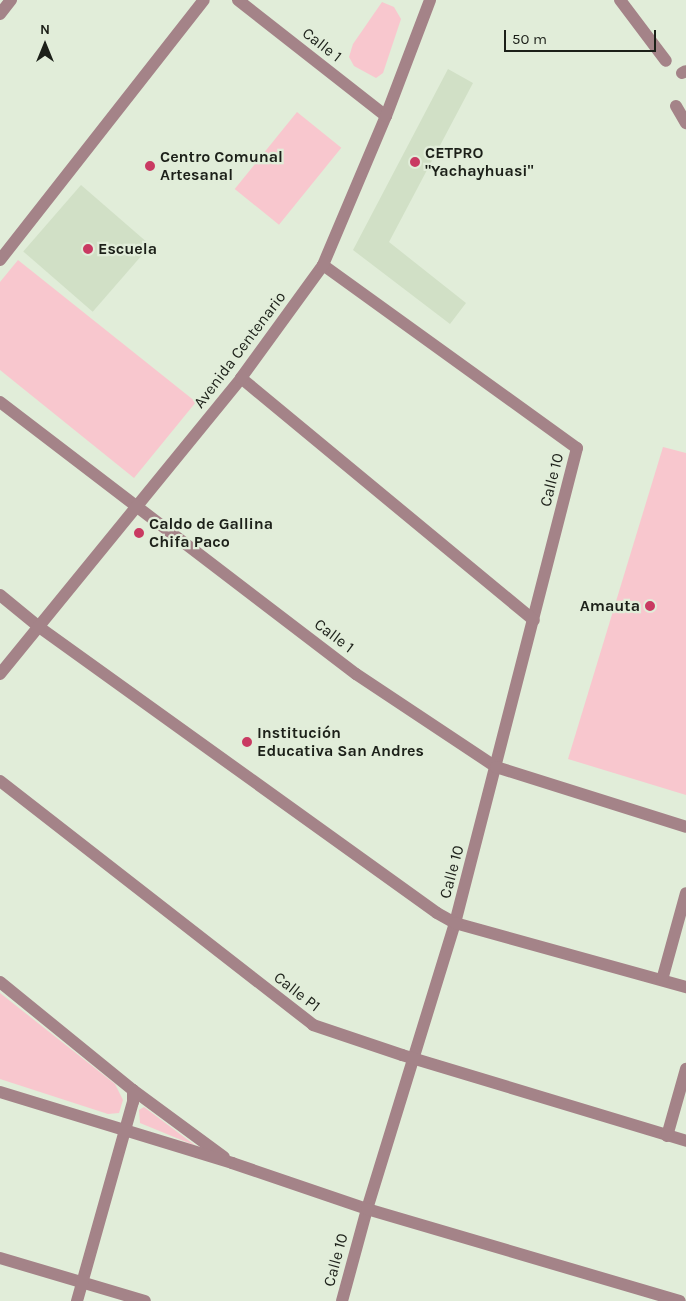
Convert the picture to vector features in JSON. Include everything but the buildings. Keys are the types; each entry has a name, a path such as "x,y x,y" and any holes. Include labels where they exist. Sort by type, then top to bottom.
{"street":[{"path":"0,14 11,0"},
{"path":"0,260 204,0"},
{"name":"Calle 1","path":"238,0 386,116"},
{"name":"Avenida Centenario","path":"0,674 240,378 323,265 386,116 430,0"},
{"path":"620,0 666,61"},
{"path":"676,106 686,123"},
{"name":"Calle 10","path":"323,265 577,448 455,923 367,1209 342,1301"},
{"path":"240,378 534,620"},
{"name":"Calle 1","path":"0,402 136,508 356,674 496,767 686,827"},
{"path":"0,595 39,627 455,923 686,987"},
{"name":"Calle P1","path":"0,780 313,1025 414,1058 686,1141"},
{"path":"662,980 686,893"},
{"path":"0,982 132,1090 232,1163"},
{"path":"667,1136 686,1069"},
{"path":"77,1301 124,1132 132,1090"},
{"path":"0,1092 124,1132 232,1163 367,1209 680,1301"},
{"path":"0,1258 145,1301"}],"shaded area":[{"path":"382,2 394,7 401,19 383,73 376,78 354,66 349,57 353,44"},
{"name":"CETPRO \"Yachayhuasi\"","path":"448,69 473,83 389,242 466,303 450,324 353,250"},
{"path":"297,112 341,148 279,225 235,189"},
{"name":"Escuela","path":"81,185 150,245 93,312 23,251"},
{"path":"18,260 196,402 134,478 0,370 0,282"},
{"name":"Amauta","path":"663,447 686,453 686,795 568,759"},
{"path":"0,993 115,1084 123,1100 119,1113 108,1114 0,1079"},
{"path":"144,1107 196,1146 140,1123 139,1110"}],"place":[{"name":"CETPRO \"Yachayhuasi\"","path":"415,162"},
{"name":"Centro Comunal Artesanal","path":"150,166"},
{"name":"Escuela","path":"88,249"},
{"name":"Caldo de Gallina Chifa Paco","path":"139,533"},
{"name":"Amauta","path":"650,606"},
{"name":"Institución Educativa San Andres","path":"247,742"}]}
